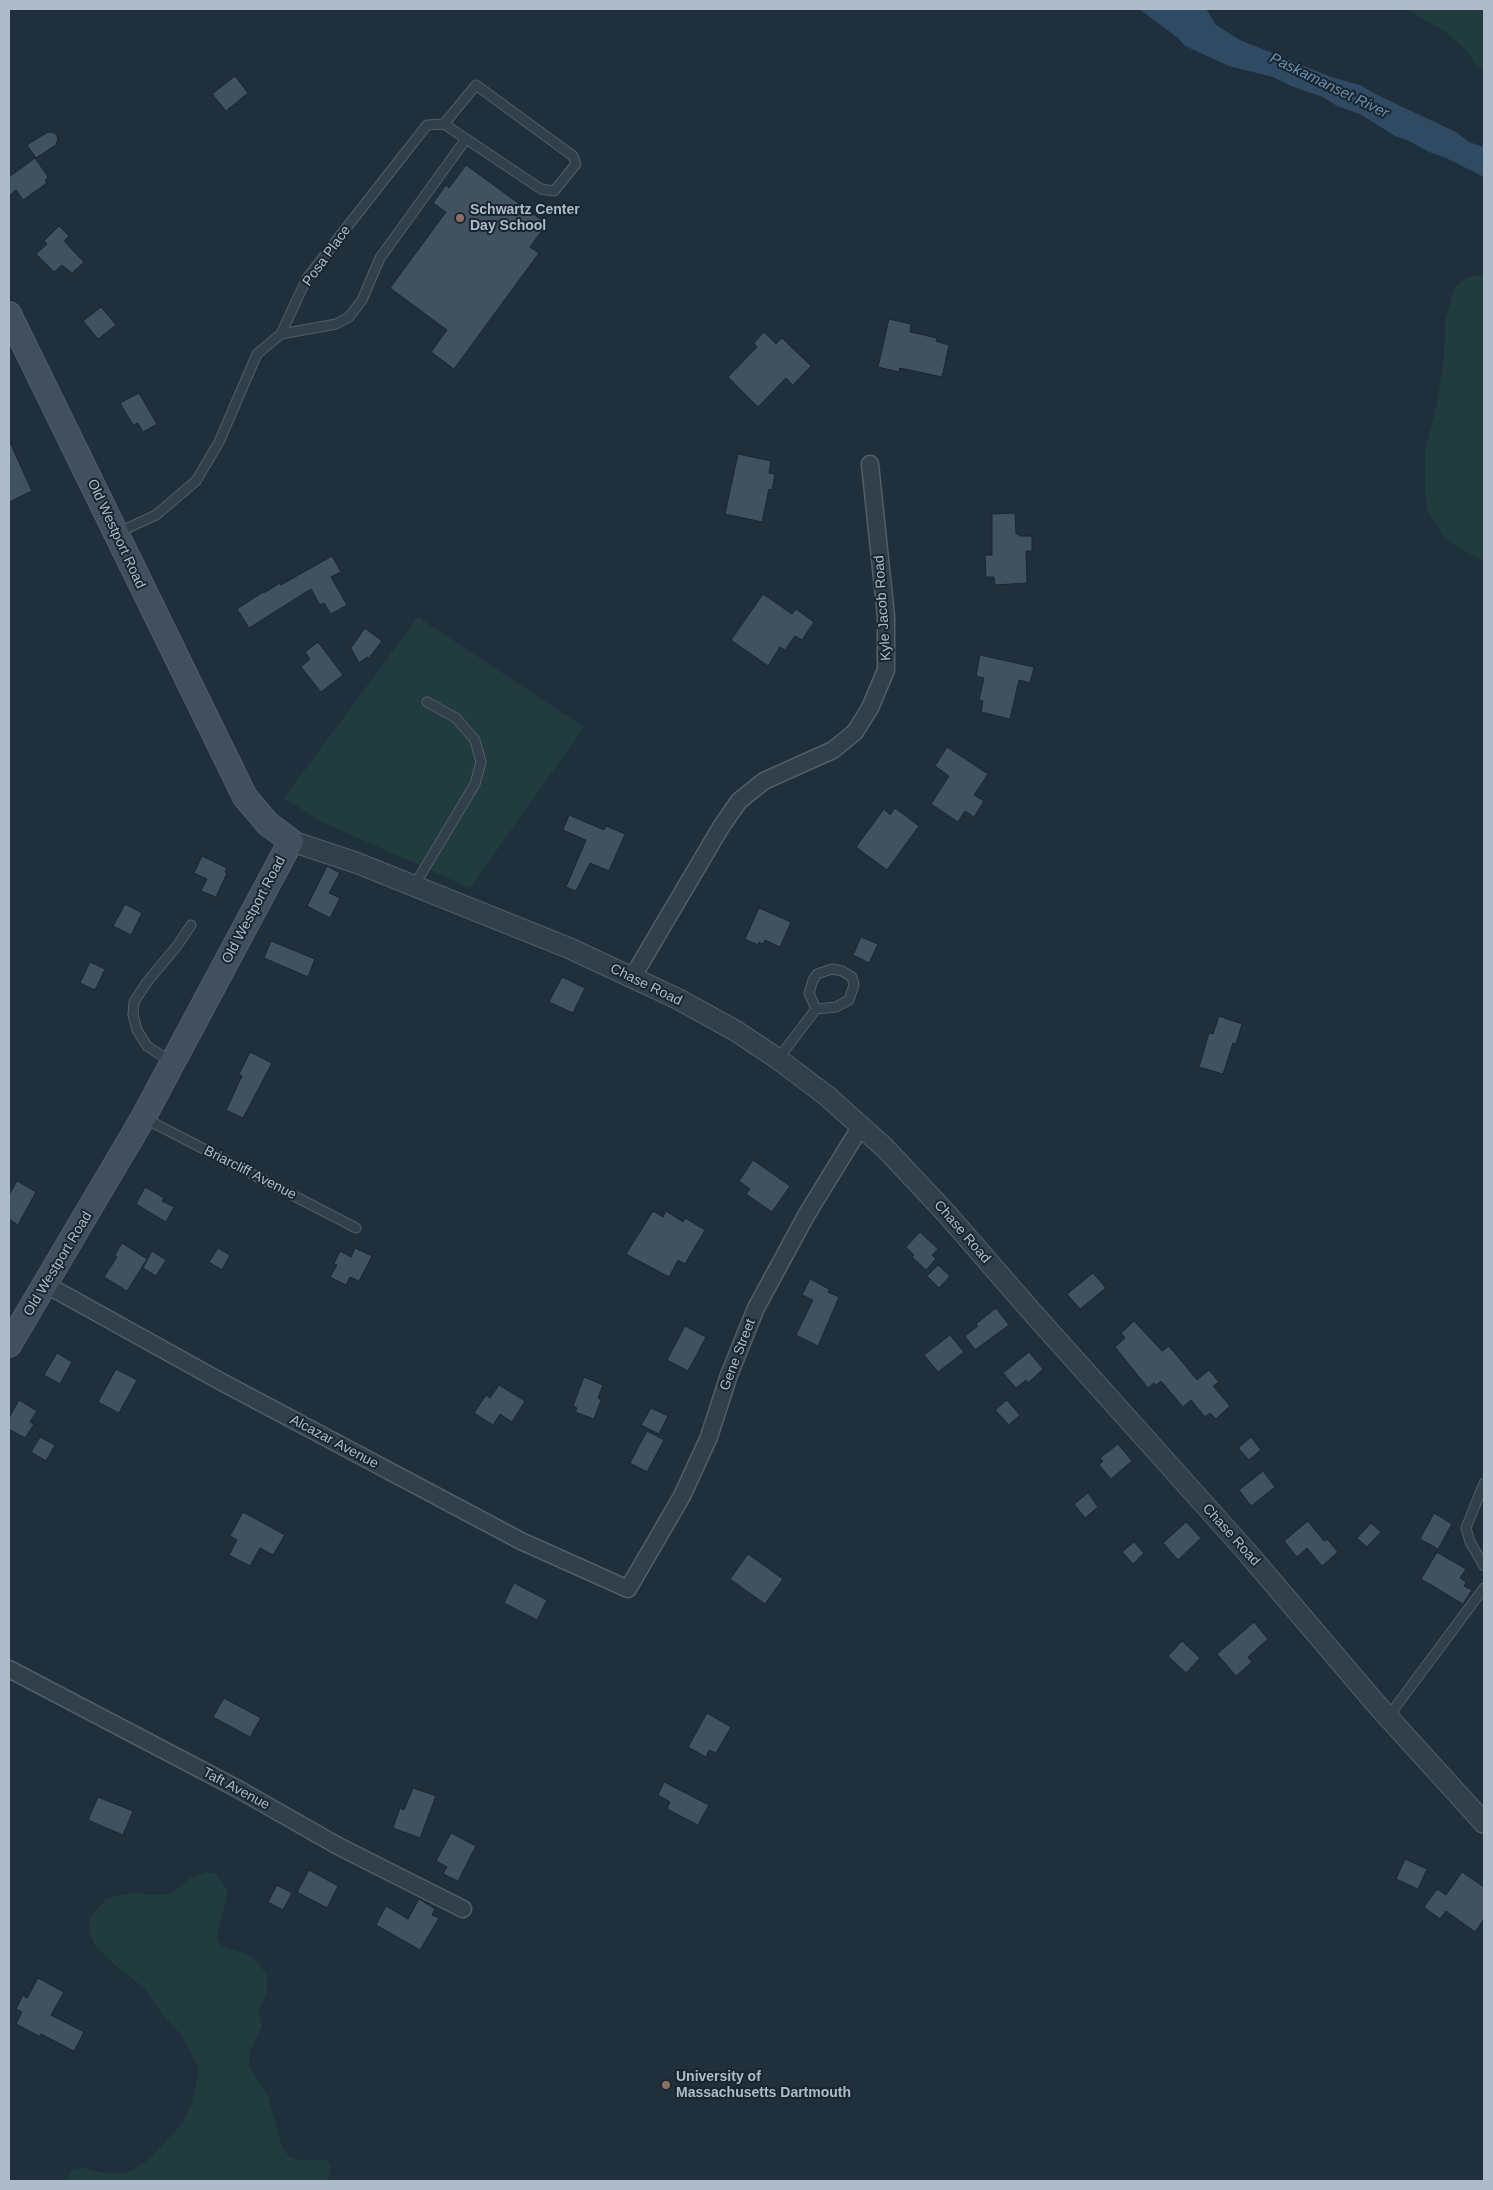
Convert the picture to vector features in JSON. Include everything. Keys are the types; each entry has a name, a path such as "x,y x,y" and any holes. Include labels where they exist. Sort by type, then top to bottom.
{"main road":[{"name":"Old Westport Road","path":"9,314 245,797 268,824 291,841 143,1118 9,1345"}],"street":[{"name":"Kyle Jacob Road","path":"632,978 721,827 740,801 764,781 833,750 855,732 870,708 886,670 886,616 870,464"},
{"name":"Chase Road","path":"291,841 356,863 569,948 678,999 736,1031 778,1059 827,1096 885,1148 946,1213 1246,1552 1388,1717 1484,1823"},
{"name":"Gene Street","path":"628,1589 682,1496 705,1446 729,1376 756,1308 806,1214 861,1126"},
{"name":"Alcazar Avenue","path":"45,1284 218,1380 520,1541 628,1589"},
{"name":"Taft Avenue","path":"9,1669 238,1789 338,1846 464,1909"}],"lane":[{"path":"476,85 573,156 576,164 554,191 541,189 444,124 476,85"},
{"name":"Posa Place","path":"116,534 156,516 196,481 218,442 257,354 281,334 292,315 308,278 427,125 444,124"},
{"path":"281,334 336,324 349,317 362,300 380,258 466,139"},
{"path":"414,886 475,784 481,762 475,740 456,718 427,702"},
{"path":"173,1063 147,1046 137,1030 132,1015 134,1002 147,982 177,946 191,924"},
{"path":"778,1059 816,1009 832,1008 846,1002 852,994 854,982 852,978 842,971 832,969 817,974 811,984 810,993 816,1009"},
{"name":"Briarcliff Avenue","path":"143,1118 356,1228"},
{"path":"1484,1483 1466,1528 1470,1542 1484,1566"},
{"path":"1388,1717 1484,1588"}],"green space":[{"path":"1400,9 1484,9 1484,71 1474,63 1468,52 1447,33 1413,13"},
{"path":"1474,275 1484,276 1484,561 1456,546 1444,537 1427,509 1425,492 1425,449 1437,403 1444,358 1445,321 1454,289 1460,282"},
{"path":"418,617 584,727 470,888 320,821 284,798"},
{"path":"207,1872 216,1874 228,1893 217,1934 218,1940 222,1946 247,1954 257,1961 268,1977 266,1996 258,2010 262,2026 250,2051 249,2067 268,2096 282,2147 289,2156 298,2160 327,2160 331,2168 329,2178 325,2181 64,2181 74,2169 85,2168 103,2173 127,2173 151,2158 183,2122 192,2102 199,2069 182,2036 163,2015 144,1988 116,1966 95,1946 89,1931 90,1917 107,1898 137,1892 148,1895 170,1894 190,1878"}],"water":[{"name":"Paskamanset River","path":"1139,9 1206,9 1216,25 1240,40 1331,77 1360,85 1377,95 1456,132 1469,142 1484,147 1484,177 1395,136 1360,114 1337,106 1323,97 1291,86 1273,77 1229,66 1185,46 1178,38"}],"building":[{"path":"235,76 248,93 226,111 212,94"},
{"path":"48,132 55,133 58,138 56,145 36,158 27,145"},
{"path":"35,158 48,177 45,180 47,183 23,200 16,190 9,196 9,177"},
{"path":"466,165 547,224 530,247 539,253 454,369 431,352 447,330 390,288 446,212 433,203 446,185 449,188"},
{"path":"59,226 69,236 64,241 84,262 72,273 62,265 54,272 36,254 47,244 44,241"},
{"path":"101,307 116,325 98,339 83,321"},
{"path":"889,319 911,324 910,332 937,338 936,341 949,345 942,377 900,368 899,372 878,367"},
{"path":"764,332 776,344 782,338 811,366 793,385 786,378 758,407 728,377 757,347 754,343"},
{"path":"139,393 157,424 143,432 138,423 133,425 120,403"},
{"path":"9,440 32,491 9,502"},
{"path":"738,454 771,461 769,473 775,474 772,490 769,489 762,522 725,514"},
{"path":"1015,513 1016,534 1019,534 1019,536 1032,536 1032,551 1026,551 1027,583 995,585 994,577 986,577 985,555 992,555 992,514"},
{"path":"332,556 341,572 331,577 347,605 331,614 324,603 320,605 311,589 249,628 237,609 263,592 280,583 281,585"},
{"path":"763,594 792,614 796,609 814,622 802,640 795,636 785,650 780,647 768,666 731,640"},
{"path":"365,628 382,641 369,658 367,657 359,663 351,648"},
{"path":"318,642 343,675 321,692 301,667 310,659 305,652"},
{"path":"980,655 1034,667 1030,683 1019,680 1010,719 981,712 983,701 979,700 984,678 976,676"},
{"path":"947,747 988,774 974,795 984,801 974,817 965,811 958,822 931,804 949,776 935,766"},
{"path":"895,808 919,826 887,870 856,847 884,809 890,815"},
{"path":"569,815 604,830 606,826 625,834 609,871 590,863 576,891 566,887 586,840 563,830"},
{"path":"202,856 227,868 225,872 227,873 216,897 201,891 207,879 194,873"},
{"path":"327,866 340,873 329,893 340,898 330,918 307,906"},
{"path":"125,904 142,913 131,935 113,926"},
{"path":"759,908 791,922 780,947 765,940 763,944 759,942 758,945 745,939"},
{"path":"861,937 878,944 869,963 853,955"},
{"path":"271,941 315,959 308,977 264,958"},
{"path":"90,962 105,969 95,990 80,983"},
{"path":"562,977 585,988 573,1013 549,1002"},
{"path":"1219,1016 1242,1024 1236,1044 1233,1043 1223,1074 1199,1067 1209,1033 1213,1034"},
{"path":"250,1052 272,1063 243,1118 226,1110 242,1076 239,1074"},
{"path":"753,1160 790,1186 772,1212 746,1194 750,1189 739,1181"},
{"path":"17,1181 36,1192 18,1225 9,1219 9,1195"},
{"path":"145,1187 164,1198 162,1201 174,1207 166,1222 136,1204"},
{"path":"653,1211 663,1217 666,1211 683,1222 685,1218 705,1230 685,1264 678,1260 669,1277 626,1254"},
{"path":"920,1232 938,1249 932,1255 936,1259 926,1270 912,1257 914,1255 906,1247"},
{"path":"122,1243 147,1259 127,1291 104,1277 117,1257 115,1255"},
{"path":"218,1248 230,1255 222,1270 209,1262"},
{"path":"355,1248 372,1256 359,1281 350,1277 346,1285 330,1277 337,1265 334,1264 340,1251 351,1257"},
{"path":"152,1251 166,1260 156,1276 143,1268"},
{"path":"938,1265 950,1276 939,1288 927,1276"},
{"path":"1093,1273 1106,1288 1080,1309 1067,1294"},
{"path":"810,1279 829,1289 828,1292 839,1297 818,1346 796,1335 813,1300 802,1295"},
{"path":"996,1308 1009,1325 975,1350 965,1336 978,1326 976,1324"},
{"path":"1134,1321 1162,1351 1169,1346 1197,1380 1209,1370 1219,1382 1213,1386 1230,1406 1216,1419 1210,1413 1205,1417 1191,1400 1183,1407 1161,1381 1156,1385 1154,1383 1148,1388 1115,1347 1125,1338 1121,1333"},
{"path":"685,1326 706,1337 688,1371 667,1360"},
{"path":"950,1335 964,1352 938,1372 924,1355"},
{"path":"1029,1352 1043,1369 1028,1383 1026,1380 1016,1388 1003,1373"},
{"path":"57,1353 72,1362 60,1384 44,1375"},
{"path":"116,1369 137,1380 119,1413 98,1402"},
{"path":"584,1377 603,1385 598,1398 601,1400 594,1419 575,1412 577,1408 573,1406"},
{"path":"499,1385 525,1401 512,1422 500,1414 493,1425 474,1413 486,1395 490,1398"},
{"path":"19,1400 37,1411 30,1422 34,1424 25,1438 9,1429 9,1418"},
{"path":"1007,1400 1020,1415 1009,1425 995,1410"},
{"path":"651,1408 668,1416 659,1434 641,1425"},
{"path":"647,1431 664,1440 647,1472 630,1463"},
{"path":"40,1437 55,1445 46,1461 31,1452"},
{"path":"1251,1437 1261,1450 1249,1460 1238,1448"},
{"path":"1118,1444 1132,1461 1111,1479 1099,1465 1103,1461 1100,1458"},
{"path":"1263,1471 1275,1487 1251,1506 1239,1490"},
{"path":"1088,1493 1098,1507 1085,1518 1074,1504"},
{"path":"243,1512 285,1535 273,1555 260,1548 250,1566 229,1555 237,1540 230,1536"},
{"path":"1434,1513 1452,1524 1438,1549 1420,1539"},
{"path":"1308,1521 1324,1541 1327,1539 1338,1552 1322,1566 1307,1548 1297,1557 1284,1541"},
{"path":"1186,1522 1201,1538 1178,1560 1163,1543"},
{"path":"1371,1523 1381,1532 1367,1547 1357,1538"},
{"path":"1134,1542 1144,1553 1133,1564 1122,1552"},
{"path":"1437,1552 1466,1569 1460,1578 1466,1582 1464,1586 1472,1590 1463,1604 1421,1579"},
{"path":"748,1554 783,1579 765,1604 730,1579"},
{"path":"514,1583 547,1600 537,1620 504,1603"},
{"path":"1254,1622 1268,1639 1248,1657 1252,1662 1236,1676 1217,1654"},
{"path":"1182,1641 1200,1658 1186,1673 1168,1656"},
{"path":"224,1698 261,1718 250,1737 213,1717"},
{"path":"707,1713 731,1727 716,1753 709,1750 706,1757 688,1747"},
{"path":"664,1782 709,1805 698,1825 667,1809 670,1802 658,1795"},
{"path":"413,1788 436,1796 420,1838 393,1828 400,1808 404,1810"},
{"path":"98,1797 133,1811 123,1835 88,1820"},
{"path":"451,1833 476,1846 458,1881 443,1874 447,1867 436,1861"},
{"path":"1405,1859 1427,1869 1418,1889 1396,1879"},
{"path":"309,1870 338,1886 327,1908 297,1892"},
{"path":"1462,1872 1484,1887 1484,1919 1475,1932 1446,1911 1440,1919 1424,1907 1437,1889 1446,1895"},
{"path":"277,1885 292,1893 283,1910 268,1902"},
{"path":"419,1899 435,1909 432,1915 439,1918 420,1950 376,1925 386,1906 408,1919"},
{"path":"38,1978 64,1992 51,2015 84,2032 74,2051 16,2024 22,2012 16,2009 23,1995 27,1998"}],"place":[{"name":"Schwartz Center Day School","path":"460,218"},
{"name":"University of Massachusetts Dartmouth","path":"666,2085"}]}
